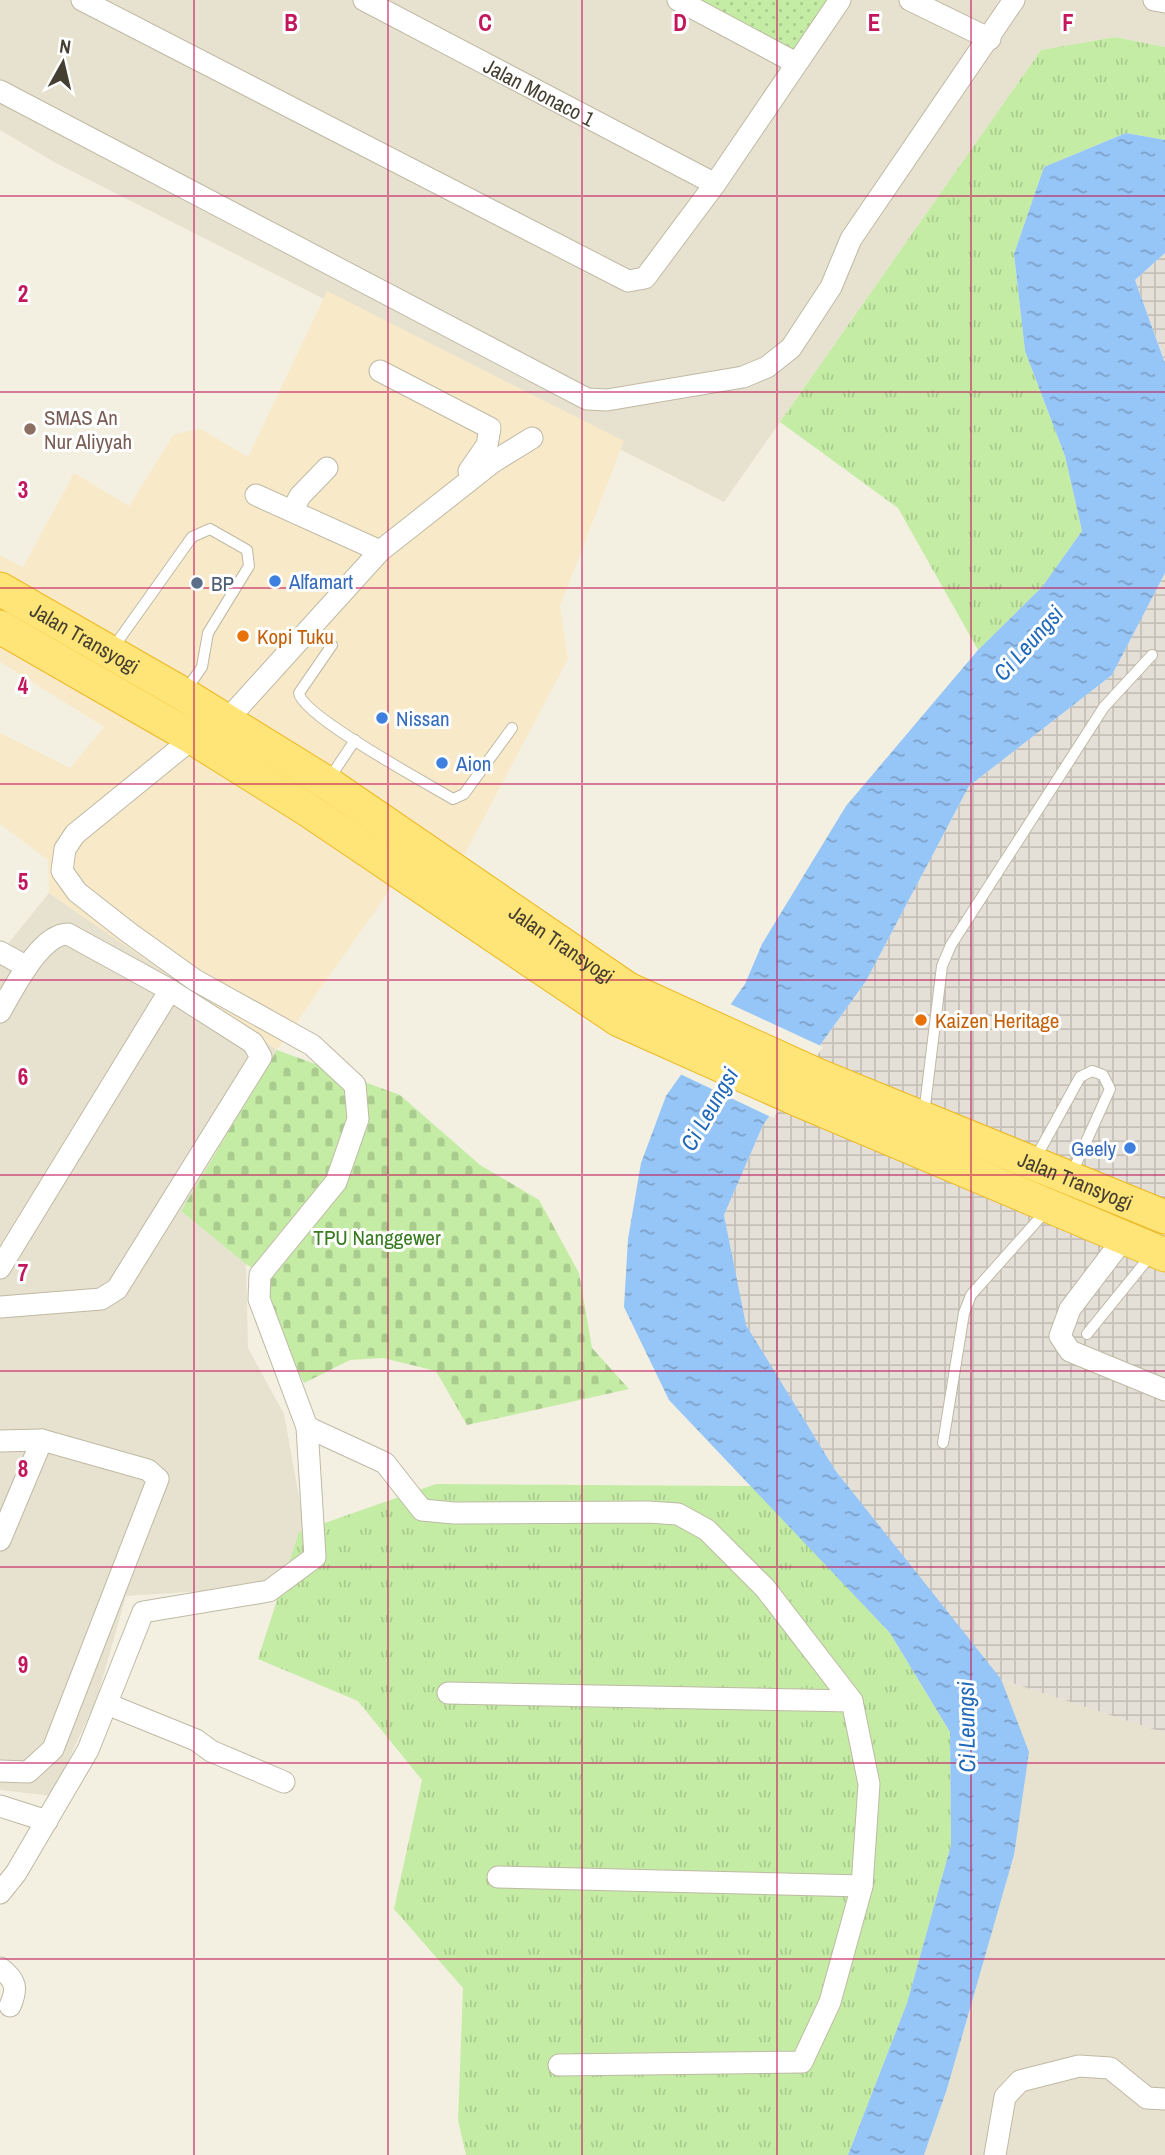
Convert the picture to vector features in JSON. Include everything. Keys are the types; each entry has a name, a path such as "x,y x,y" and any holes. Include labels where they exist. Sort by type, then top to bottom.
{"highway":[{"name":"Jalan Transyogi","path":"0,589 183,694 327,783 608,976 680,1032"},
{"name":"Jalan Transyogi","path":"0,627 193,738 308,810 619,1020 680,1032 810,1088 1050,1205 1160,1253"},
{"name":"Jalan Transyogi","path":"810,1088 923,1118 1165,1217"}],"street":[{"path":"82,0 628,281 645,278 715,184 840,0"},
{"name":"Jalan Monaco 1","path":"364,0 715,184"},
{"path":"678,0 796,63"},
{"path":"910,0 990,39"},
{"path":"0,91 587,399 607,400 743,377 767,368 791,348 831,287 851,239 990,39 1014,0"},
{"path":"1154,0 1165,2"},
{"path":"226,721 380,540 477,464 487,445 490,428 380,371"},
{"path":"373,548 493,462 532,438"},
{"path":"292,511 300,496 327,468"},
{"path":"256,495 373,548"},
{"path":"0,1893 47,1821 88,1750 143,1612 269,1591 315,1558 307,1427 302,1406 259,1299 260,1275 336,1182 359,1119 355,1085 312,1045 195,980 128,932 78,892 62,871 65,849 75,834 193,738"},
{"path":"0,1012 27,967 54,937 68,934 170,990 257,1045 261,1057 117,1289 101,1299 0,1307"},
{"path":"0,952 27,967"},
{"path":"0,1268 170,990"},
{"path":"1124,1238 1070,1309 1060,1336 1070,1351 1165,1391"},
{"path":"307,1427 385,1463 422,1510 453,1513 648,1512 678,1514 695,1521 765,1588 852,1702 869,1784 862,1886 830,2002 802,2063 559,2065"},
{"path":"0,1441 43,1440 148,1470 158,1479 52,1749 27,1772 0,1771"},
{"path":"0,1540 43,1440"},
{"path":"448,1693 852,1702"},
{"path":"107,1704 196,1740 211,1751 284,1782"},
{"path":"0,1806 47,1821"},
{"path":"498,1877 862,1886"},
{"path":"0,1968 15,1983 17,1992 10,2006"},
{"path":"995,2155 1005,2097 1020,2081 1079,2066 1110,2068 1147,2098 1165,2099"}],"lane":[{"path":"110,653 192,537 210,529 247,550 249,566 208,633 202,667 183,694"},
{"path":"332,645 299,693 303,704 355,740 457,799 464,794 512,728"},
{"path":"923,1118 942,966 951,945 1104,708 1152,655"},
{"path":"327,783 355,740"},
{"path":"1032,1163 1080,1077 1092,1071 1103,1075 1110,1089 1076,1164"},
{"path":"943,1443 964,1313 971,1295 1050,1205"},
{"path":"1087,1334 1160,1253"}],"shaded area":[{"path":"0,0 1165,0 1165,47 1115,37 1041,50 724,502 54,162 0,130"},
{"path":"1165,253 1165,362 1135,280"},
{"path":"327,291 624,441 560,606 568,659 433,914 392,887 277,1050 49,893 48,860 0,824 0,733 70,768 104,727 0,662 0,555 23,567 74,473 129,506 174,434 201,429 248,457"},
{"path":"1165,573 1165,1733 997,1678 835,1470 745,1325 724,1215 763,1125 866,981 969,786 1112,675"},
{"path":"49,893 277,1050 181,1211 246,1264 248,1348 284,1414 309,1552 268,1587 126,1596 97,1698 52,1796 0,1790 0,941 7,945"},
{"path":"997,1678 1165,1733 1165,2155 924,2155 947,2089 1014,1855"}],"green space":[{"path":"686,0 839,0 794,54"},
{"path":"1115,37 1165,47 1165,140 1126,133 1044,167 1014,254 1025,351 1065,456 1082,531 1042,587 978,650 898,508 780,422 1041,50"},
{"name":"TPU Nanggewer","path":"277,1050 400,1095 480,1165 539,1200 579,1273 592,1348 629,1389 467,1425 436,1371 383,1358 350,1360 304,1383 271,1318 261,1273 181,1211"},
{"path":"436,1484 753,1486 890,1633 950,1732 951,1845 907,2003 848,2155 466,2155 458,2120 463,1988 394,1909 422,1780 358,1701 258,1659 299,1532"}],"water":[{"name":"Ci Leungsi","path":"1126,133 1165,140 1165,253 1135,280 1165,363 1165,573 1112,675 969,786 866,981 763,1125 724,1215 746,1325 835,1470 1001,1679 1029,1752 1014,1855 947,2089 924,2155 848,2155 907,2003 951,1845 950,1732 890,1633 669,1400 624,1307 628,1239 641,1163 666,1096 745,984 762,944 846,806 978,650 1042,587 1082,531 1065,456 1025,351 1014,254 1044,167"}],"pier":[{"path":"728,1003 823,1047 800,1080 705,1036"},
{"path":"701,1040 797,1085 773,1118 678,1073"}],"place":[{"name":"SMAS An Nur Aliyyah","path":"30,429"},
{"name":"Alfamart","path":"275,581"},
{"name":"BP","path":"197,583"},
{"name":"Kopi Tuku","path":"243,636"},
{"name":"Nissan","path":"382,718"},
{"name":"Aion","path":"442,763"},
{"name":"Kaizen Heritage","path":"921,1020"},
{"name":"Geely","path":"1130,1148"}]}
